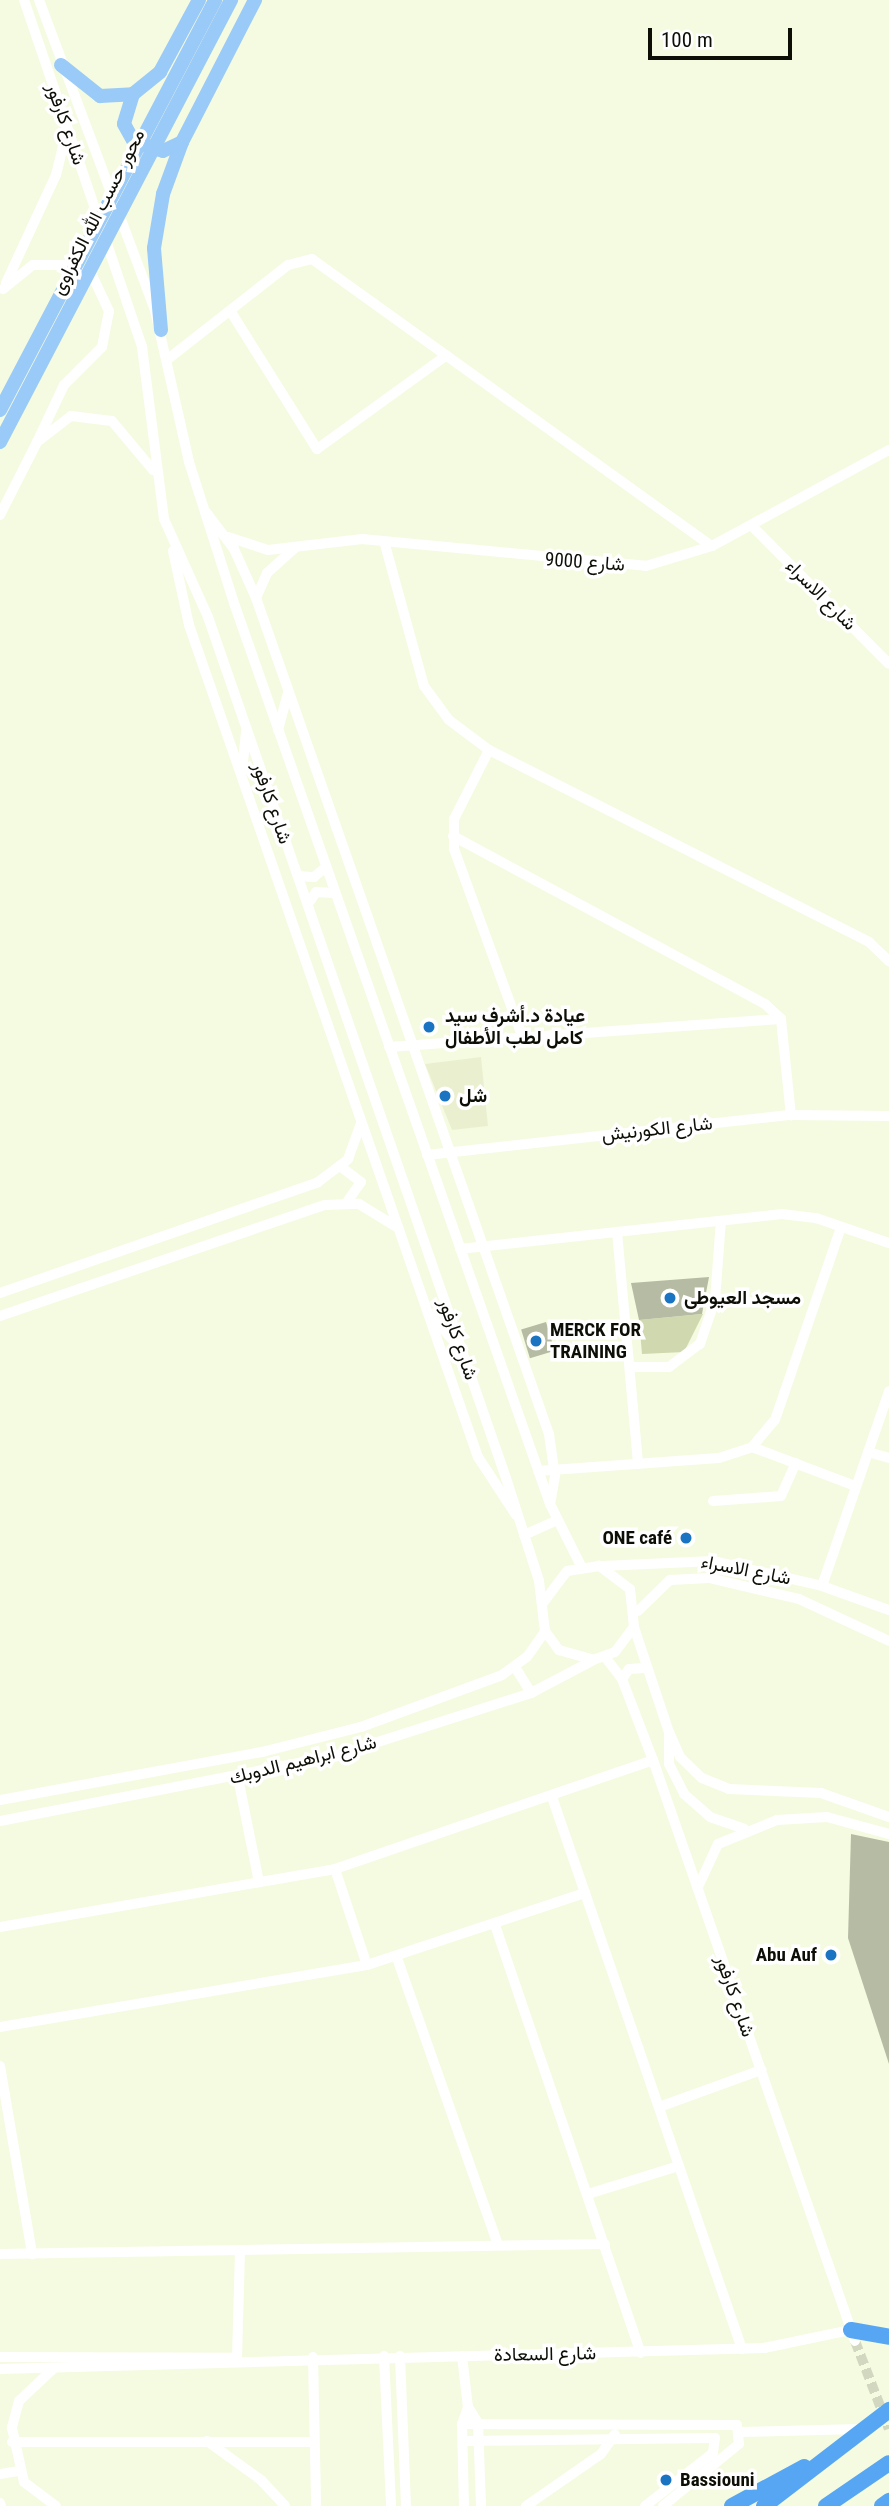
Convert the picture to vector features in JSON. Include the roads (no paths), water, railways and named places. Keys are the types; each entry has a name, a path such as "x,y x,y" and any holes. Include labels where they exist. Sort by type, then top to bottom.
{"highway":[{"path":"853,2335 889,2337"},
{"path":"764,2506 860,2429 889,2410"},
{"path":"732,2506 816,2463"},
{"path":"826,2506 889,2463"},
{"path":"881,2506 889,2501"}],"main road":[{"path":"181,142 163,151 134,142 124,124 133,94 160,72 199,0"},
{"name":"محور حسب الله الكفراوى","path":"0,442 188,65 215,0"},
{"name":"محور حسب الله الكفراوى","path":"0,410 188,65 231,0"},
{"path":"161,330 157,221 181,142 255,0"},
{"path":"61,65 93,93 133,94"}],"street":[{"name":"شارع كارفور","path":"24,0 114,259 147,372 154,472 172,541 246,729 308,904 518,1517 542,1603"},
{"name":"شارع كارفور","path":"39,0 161,330 203,509 334,893 556,1521 581,1566"},
{"path":"1,292 56,175 68,128"},
{"path":"87,184 104,178"},
{"path":"114,259 121,248 132,248"},
{"path":"168,359 288,265 312,259 712,546"},
{"path":"0,515 64,385 102,347 110,311 93,277 71,264 33,265 1,292"},
{"path":"231,312 317,449 447,355"},
{"path":"37,442 71,416 99,416 124,430 154,472"},
{"name":"شارع 9000","path":"225,536 261,549 298,546 340,538 613,567 667,562 712,546 752,526 889,450"},
{"path":"203,509 225,536 256,597 549,1434 555,1470 550,1504"},
{"name":"شارع الاسراء","path":"752,526 889,664"},
{"path":"172,541 183,605 398,1230 484,1470 518,1517"},
{"path":"384,541 424,686 449,720 489,750 869,942 889,961"},
{"path":"256,597 276,562 298,546"},
{"path":"278,730 289,691"},
{"path":"241,775 246,729"},
{"path":"489,750 454,819 453,836 471,908 524,1041"},
{"path":"453,836 765,1004 781,1019 791,1115"},
{"path":"298,876 314,877 326,867"},
{"path":"308,904 316,892 334,893"},
{"path":"333,1043 344,1015"},
{"path":"388,1046 524,1041 781,1019"},
{"name":"شارع الكورنيش","path":"427,1154 791,1115 889,1116"},
{"path":"0,1293 318,1182 341,1167 361,1121"},
{"path":"341,1167 360,1182 347,1202"},
{"path":"0,1316 347,1202 370,1208 398,1230"},
{"path":"460,1249 782,1214 841,1227 889,1243"},
{"path":"633,1367 669,1367 699,1345 715,1300 721,1221"},
{"path":"538,1471 719,1458 752,1447 775,1420 841,1227"},
{"path":"617,1232 633,1367 638,1464"},
{"path":"427,1311 461,1350"},
{"path":"822,1586 889,1391"},
{"path":"752,1447 855,1486"},
{"path":"868,1452 889,1458"},
{"path":"713,1501 781,1496 796,1463"},
{"path":"524,1535 556,1521"},
{"name":"شارع الاسراء","path":"599,1566 689,1559 822,1586 889,1610"},
{"path":"581,1566 599,1566 622,1578 636,1614 634,1627 623,1645 599,1659 559,1650 545,1631 542,1603 556,1579 581,1566"},
{"name":"شارع الاسراء","path":"636,1614 662,1583 709,1578 799,1599 889,1641"},
{"path":"634,1627 645,1668 669,1732 690,1769 715,1785 821,1793 889,1817"},
{"path":"531,1693 515,1667 545,1631"},
{"name":"شارع كارفور","path":"599,1659 622,1679 653,1760 853,2335"},
{"name":"شارع ابراهيم الدوبك","path":"0,1821 238,1778 334,1756 531,1693 599,1659"},
{"name":"شارع ابراهيم الدوبك","path":"0,1800 298,1745 515,1667"},
{"path":"622,1679 629,1669 645,1668"},
{"path":"669,1732 669,1764 684,1794 710,1817 747,1829"},
{"path":"0,1927 335,1869 552,1797 653,1760"},
{"path":"238,1778 259,1882"},
{"path":"552,1797 742,2349"},
{"path":"698,1888 712,1850 747,1829 790,1817 827,1817 889,1834"},
{"path":"335,1869 368,1965"},
{"path":"0,2027 368,1965 397,1958 585,1893"},
{"path":"495,1924 641,2353"},
{"path":"397,1958 498,2245"},
{"path":"0,2066 32,2254"},
{"path":"659,2107 761,2070"},
{"path":"588,2194 679,2166"},
{"path":"0,2254 605,2244"},
{"path":"237,2358 240,2251"},
{"name":"شارع السعادة","path":"0,2357 237,2358 641,2353 742,2349 853,2335"},
{"path":"384,2356 391,2506"},
{"path":"400,2356 406,2506"},
{"path":"462,2356 468,2407 478,2423 481,2506"},
{"path":"313,2357 316,2506"},
{"name":"شارع السعادة","path":"0,2369 203,2365 237,2358"},
{"path":"54,2368 19,2401 12,2442 18,2471 32,2490 56,2506"},
{"path":"464,2506 462,2424 468,2407"},
{"path":"462,2424 729,2421 741,2432 860,2429"},
{"path":"526,2506 615,2437 616,2422"},
{"path":"663,2506 736,2447 741,2432"},
{"path":"463,2441 709,2434 716,2441 713,2453 645,2506"},
{"path":"207,2441 261,2480 285,2506"},
{"path":"12,2442 314,2442"},
{"path":"0,2474 18,2471"}],"tunnel":[{"path":"855,2341 889,2429"}],"place":[{"name":"عيادة د.أشرف سيد كامل لطب الأطفال","path":"429,1027"},
{"name":"شل","path":"445,1096"},
{"name":"مسجد العيوطى","path":"670,1298"},
{"name":"MERCK FOR TRAINING","path":"536,1341"},
{"name":"ONE café","path":"686,1538"},
{"name":"Abu Auf","path":"831,1955"},
{"name":"Bassiouni","path":"666,2480"}]}
